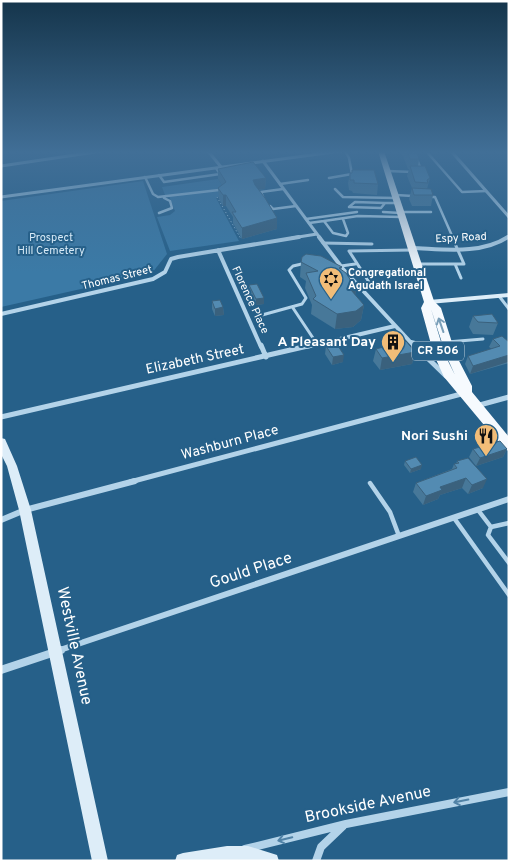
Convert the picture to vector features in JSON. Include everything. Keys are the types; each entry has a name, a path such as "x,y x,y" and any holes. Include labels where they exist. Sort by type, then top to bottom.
{"main road":[{"name":"CR 506","path":"394,191 429,302 426,308 466,386 466,393"},
{"name":"CR 506","path":"445,347 451,379 457,387 466,393 508,444"}],"street":[{"path":"1,197 43,191"},
{"path":"286,191 348,274 432,366 451,379"},
{"path":"486,191 509,217"},
{"name":"Thomas Street","path":"1,314 153,279 165,272 171,259 317,234"},
{"name":"Espy Road","path":"412,249 489,246 509,236"},
{"name":"Florence Place","path":"218,250 266,357"},
{"path":"429,302 509,295"},
{"name":"Elizabeth Street","path":"1,417 153,380 266,357 395,326"},
{"path":"410,342 445,347"},
{"name":"Washburn Place","path":"1,520 25,510 466,393"},
{"path":"475,406 509,397"},
{"name":"Westville Avenue","path":"1,442 12,466 25,510 57,650 100,861"},
{"name":"Gould Place","path":"1,670 509,499"},
{"name":"Brookside Avenue","path":"234,852 346,824 509,792"},
{"path":"316,861 321,847 346,824"},
{"path":"183,861 234,852 258,856 271,861"}],"lane":[{"path":"152,191 153,194 170,201 172,208 159,213"},
{"path":"164,198 211,191"},
{"path":"272,191 261,194 271,209 296,206"},
{"path":"338,191 343,196 396,199 435,197 464,264 416,264"},
{"path":"461,191 481,191"},
{"path":"384,202 381,208 349,207 355,202 384,202 396,199"},
{"path":"308,221 358,212"},
{"path":"383,212 401,214"},
{"path":"308,221 431,212"},
{"path":"324,221 332,234 338,237 346,236 348,233 343,219"},
{"path":"336,243 338,237"},
{"path":"324,243 372,244"},
{"path":"359,286 369,282 348,252 356,249 412,249"},
{"path":"262,315 302,304 306,298 289,270 296,265 312,263"},
{"path":"341,266 355,264"},
{"path":"455,264 460,278"},
{"path":"341,275 361,272"},
{"path":"499,296 509,310"},
{"path":"293,308 317,344"},
{"path":"445,347 483,339"},
{"path":"370,483 390,512 400,536"},
{"path":"478,510 491,527"},
{"path":"454,518 509,595"},
{"path":"491,527 509,523"},
{"path":"491,527 488,535 509,563"}],"path":[{"path":"217,197 242,242"}],"green space":[{"name":"Prospect Hill Cemetery","path":"70,191 146,191 167,254 152,273 1,307 1,201"},
{"path":"164,191 226,191 222,196 216,198 239,241 170,251 157,217 170,215 175,211 169,196 165,195"}],"building":[{"path":"220,191 260,191 277,218 242,228 232,212 236,212 226,195 223,195"},
{"path":"413,191 432,191 433,195 414,195"},
{"path":"306,254 321,256 342,267 339,268 346,273 356,289 351,290 364,305 356,311 337,314 313,299 316,296 306,273 318,271 301,262 302,257"},
{"path":"257,284 264,298 256,299 249,285"},
{"path":"220,300 223,307 215,309 212,301"},
{"path":"492,314 498,323 478,322 473,316"},
{"path":"502,336 509,342 509,355 473,366 468,356 500,346 493,339"},
{"path":"406,341 415,352 382,358 376,349 399,343"},
{"path":"336,343 344,355 333,357 326,346"},
{"path":"500,441 507,449 480,458 473,449"},
{"path":"416,457 422,465 411,469 405,461"},
{"path":"468,458 487,479 472,485 466,478 440,487 442,490 426,496 416,483 457,468 454,464 459,463 457,461"}],"place":[{"name":"Congregational Agudath Israel","path":"331,300"},
{"name":"A Pleasant Day","path":"393,363"},
{"name":"Nori Sushi","path":"486,457"}]}
